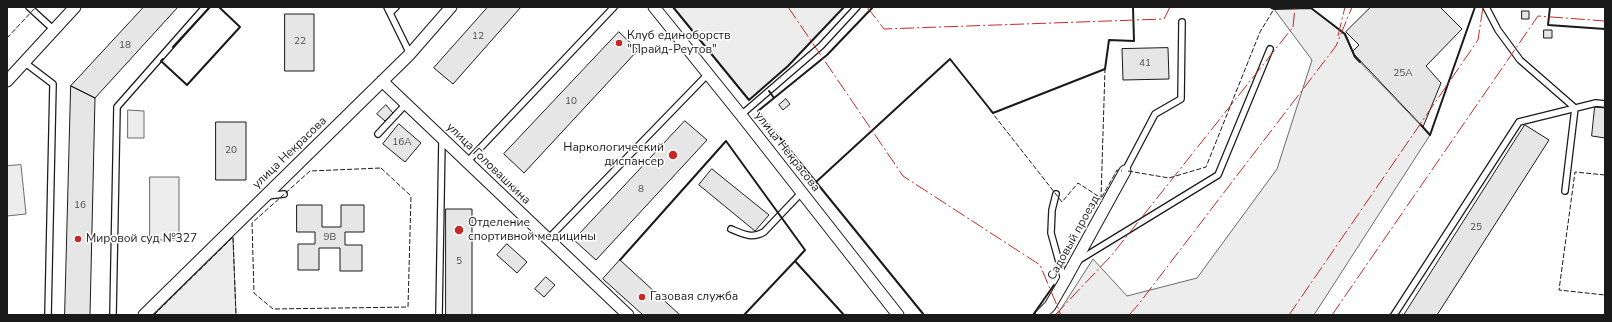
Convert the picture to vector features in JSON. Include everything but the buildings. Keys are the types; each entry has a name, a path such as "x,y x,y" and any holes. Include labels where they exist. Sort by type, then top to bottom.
{"street":[{"path":"7,81 75,7"},
{"name":"улица Некрасова","path":"144,315 410,54 451,7"},
{"name":"улица Некрасова","path":"654,7 741,114 898,315"},
{"name":"улица Головашкина","path":"382,81 628,315"},
{"name":"Садовый проезд","path":"1041,315 1050,306 1064,282 1125,171"}],"lane":[{"path":"29,7 54,30"},
{"path":"113,315 117,107 205,7"},
{"path":"387,7 410,54"},
{"path":"390,13 396,7"},
{"path":"467,162 614,7"},
{"path":"741,114 821,46 857,7"},
{"path":"1486,7 1498,30 1520,60 1575,108"},
{"path":"1125,171 1155,114 1181,99 1182,22"},
{"path":"1075,262 1218,175 1270,49"},
{"path":"24,62 53,84 48,315"},
{"path":"548,239 708,74"},
{"path":"1394,315 1519,122 1596,103 1605,104"},
{"path":"378,134 406,104"},
{"path":"1565,191 1575,108"},
{"path":"439,315 442,138"},
{"path":"731,230 744,235 756,237 764,232 802,192"},
{"path":"266,196 284,194"},
{"path":"1056,194 1052,210 1051,233 1064,282"}],"shaded area":[{"path":"673,7 844,7 788,66 749,100"},
{"path":"1311,8 1344,34 1355,57 1430,135 1314,315 1057,315 1093,259 1127,296 1197,278 1277,169 1312,60 1274,9"},
{"path":"128,110 144,111 144,138 128,138"},
{"path":"21,165 26,214 7,216 7,166"},
{"path":"150,177 179,177 179,240 150,240"},
{"path":"233,237 236,315 154,315"}],"fence":[{"path":"7,38 36,7"},
{"path":"1128,171 1169,178 1206,167 1260,32 1274,9"},
{"path":"990,110 1062,202 1078,183 1101,198 1105,69"},
{"path":"381,168 411,196 408,307 273,309 254,293 252,223 310,171 381,168"},
{"path":"1102,197 1117,170 1122,171"},
{"path":"1605,175 1575,172 1559,290 1605,295"},
{"path":"154,315 233,237 236,315"}],"wall":[{"path":"173,47 210,7"},
{"path":"163,59 161,61 187,85 240,27 219,7"},
{"path":"673,7 749,100 788,66 844,7"},
{"path":"774,98 827,55 873,7"},
{"path":"924,315 816,182 950,59 993,113 1105,69 1109,40 1134,41 1133,7"},
{"path":"1270,7 1274,9 1311,8 1345,34 1355,57 1360,62"},
{"path":"1421,125 1430,135 1475,7"},
{"path":"1550,7 1548,25 1605,29"},
{"path":"769,91 774,98 758,111 816,182"},
{"path":"620,260 726,141 805,250 795,261"},
{"path":"744,315 795,261 844,315"},
{"path":"1033,315 1054,285"}],"power":[{"path":"788,7 903,176 1040,265 1061,315"},
{"path":"867,7 884,29 1164,19"},
{"path":"1164,19 1170,7"},
{"path":"1055,315 1111,256 1293,27 1295,7"},
{"path":"1338,36 1345,7"},
{"path":"1129,315 1336,46 1352,7"},
{"path":"1289,315 1478,40 1483,7"},
{"path":"1332,315 1538,16 1605,21"}],"place":[{"name":"Клуб единоборств \"Прайд-Реутов\"","path":"619,43"},
{"name":"Наркологический диспансер","path":"673,155"},
{"name":"Отделение спортивной медицины","path":"459,230"},
{"name":"Мировой суд №327","path":"78,239"},
{"name":"Газовая служба","path":"642,297"}]}
